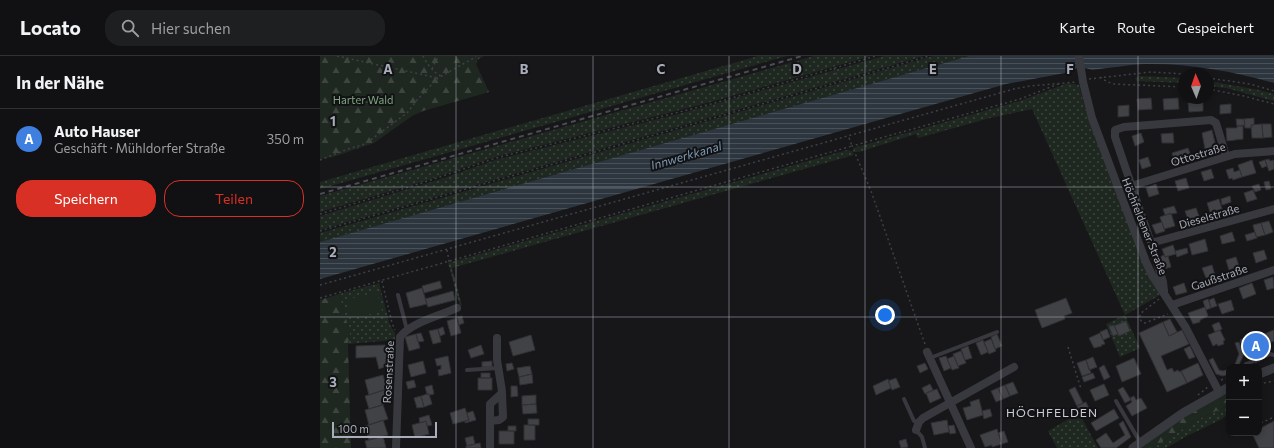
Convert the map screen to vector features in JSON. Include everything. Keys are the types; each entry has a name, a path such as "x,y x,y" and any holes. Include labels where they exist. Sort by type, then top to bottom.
{"street":[{"name":"Höchfeldener Straße","path":"1079,56 1082,79 1092,118 1152,275 1186,328 1219,392"},
{"path":"1165,295 1163,282 1115,136 1115,130 1120,127 1211,120 1216,123 1226,156"},
{"name":"Ottostraße","path":"1131,186 1226,156 1274,151"},
{"name":"Dieselstraße","path":"1151,244 1274,209"},
{"name":"Gaußstraße","path":"1174,308 1274,270"},
{"name":"Rosenstraße","path":"396,448 400,337 407,330 457,308"},
{"path":"490,422 499,420 503,417 497,338"},
{"path":"929,355 971,448"},
{"path":"917,426 923,418 1014,367"},
{"path":"1262,373 1274,368"},
{"path":"1133,448 1183,413 1226,388"},
{"path":"490,448 490,404 502,393"}],"lane":[{"path":"398,295 407,330"},
{"path":"929,355 997,332"},
{"path":"1261,358 1270,354 1274,355"},
{"path":"1246,364 1254,361"},
{"path":"466,370 499,368"},
{"path":"904,399 922,437 925,448"},
{"path":"1116,401 1141,442"}],"path":[{"path":"337,56 438,78"},
{"path":"423,56 432,69 441,76"},
{"path":"432,69 440,56"},
{"path":"320,160 365,144 407,113 438,78 472,60 476,56"},
{"path":"320,214 422,183 496,158 711,104 876,56"},
{"path":"320,231 929,56"},
{"path":"834,68 839,82"},
{"path":"320,286 1014,89 1082,79 1151,72 1178,74"},
{"path":"1100,77 1113,84 1178,86"},
{"path":"1214,79 1250,84 1274,91"},
{"path":"320,298 1020,99 1063,83"},
{"path":"1214,90 1274,104"},
{"path":"848,135 871,191 929,355"},
{"path":"447,250 460,302 457,308"},
{"path":"382,281 392,323 400,337"},
{"path":"1165,295 1140,314 1140,319 1142,322 1145,323 1174,308"},
{"path":"1068,347 1081,389"},
{"path":"1262,383 1274,381"},
{"path":"1262,423 1274,417"}],"green space":[{"name":"Harter Wald","path":"320,56 484,56 477,60 476,64 489,92 423,111 412,116 374,143 333,157 320,159"},
{"path":"758,56 787,56 320,189 320,182"},
{"path":"814,56 871,56 711,102 495,157 425,181 320,212 320,196"},
{"path":"884,56 924,56 320,230 320,216 444,178 495,160 686,112"},
{"path":"933,56 969,56 320,242 320,233"},
{"path":"1140,76 1178,78 1178,83 1137,81 1135,78"},
{"path":"1214,82 1274,94 1274,101 1226,88 1214,87"},
{"path":"1068,83 1079,85 1085,108 1147,272 1160,295 1125,315 1032,109 990,118 918,138 916,134 859,152 855,152 853,148 1020,101"},
{"path":"847,150 852,151 854,155 452,268 462,306 460,306 448,263"},
{"path":"379,283 390,325 395,333 395,340 348,344 350,333 339,294"},
{"path":"377,292 382,311 351,319 346,300"},
{"path":"339,294 350,333 348,344 351,448 320,448 320,300"},
{"path":"1125,315 1140,348 1120,357 1106,324"},
{"path":"1226,393 1226,406 1199,419 1152,448 1140,448 1190,413"},
{"path":"1226,406 1226,416 1222,419 1166,448 1152,448 1199,419"},
{"path":"1079,413 1098,448 1057,448 1048,431"}],"water":[{"name":"Innwerkkanal","path":"969,56 1274,56 1274,83 1214,70 1214,68 1144,64 1092,70 1078,68 1070,72 1006,84 320,279 320,242"}],"building":[{"path":"1151,98 1152,109 1138,110 1137,99"},
{"path":"1178,98 1179,109 1164,110 1163,99"},
{"path":"1188,104 1203,104 1203,111 1189,112"},
{"path":"1231,104 1231,113 1220,114 1220,105"},
{"path":"1129,105 1129,116 1118,117 1118,106"},
{"path":"1254,118 1254,125 1251,125 1252,128 1245,128 1244,119"},
{"path":"1236,119 1244,119 1245,125 1237,126"},
{"path":"1262,124 1263,138 1252,138 1251,125"},
{"path":"1262,124 1271,124 1272,137 1263,138"},
{"path":"1237,126 1243,126 1243,139 1227,141 1226,128 1237,128"},
{"path":"1212,130 1216,147 1205,149 1202,133"},
{"path":"1141,133 1144,142 1135,146 1132,136"},
{"path":"1173,133 1174,143 1162,143 1161,134"},
{"path":"1188,148 1192,158 1175,164 1172,153"},
{"path":"1148,157 1151,166 1142,169 1139,160"},
{"path":"1269,159 1270,161 1274,160 1274,169 1269,171 1265,160"},
{"path":"1252,160 1256,173 1242,177 1238,165"},
{"path":"1265,160 1267,166 1262,168 1259,162"},
{"path":"1233,168 1234,172 1240,170 1242,177 1233,180 1232,178 1229,179 1226,170"},
{"path":"1211,169 1214,178 1204,181 1201,172"},
{"path":"1186,178 1189,188 1178,191 1175,181"},
{"path":"1269,181 1271,189 1266,190 1264,182"},
{"path":"1156,184 1159,194 1149,197 1146,188"},
{"path":"1259,184 1261,190 1255,192 1252,186"},
{"path":"1253,190 1257,199 1247,202 1244,193"},
{"path":"1230,196 1231,202 1222,205 1221,199"},
{"path":"1219,199 1222,209 1210,212 1207,203"},
{"path":"1174,206 1177,213 1165,215 1163,209"},
{"path":"1196,208 1199,216 1188,220 1185,211"},
{"path":"1171,213 1175,226 1164,229 1160,217"},
{"path":"1269,221 1273,232 1265,235 1261,223"},
{"path":"1162,222 1165,231 1156,234 1152,225"},
{"path":"1261,223 1265,235 1256,237 1253,225"},
{"path":"1232,232 1235,241 1222,244 1220,236"},
{"path":"1255,232 1257,238 1247,241 1245,235"},
{"path":"1205,239 1208,251 1192,255 1189,244"},
{"path":"1173,245 1176,254 1165,257 1162,249"},
{"path":"1187,248 1188,253 1177,257 1175,251"},
{"path":"1264,250 1267,259 1256,263 1253,253"},
{"path":"1164,255 1165,257 1168,256 1171,267 1164,269 1160,257"},
{"path":"1236,257 1239,266 1229,270 1226,260"},
{"path":"1212,265 1215,275 1206,278 1202,268"},
{"path":"1273,277 1274,288 1267,290 1264,280"},
{"path":"440,281 442,288 424,293 422,286"},
{"path":"1184,283 1187,292 1176,295 1173,287"},
{"path":"1252,283 1256,294 1243,299 1239,288"},
{"path":"422,288 427,304 410,308 406,293"},
{"path":"453,291 455,300 428,307 425,299"},
{"path":"1066,298 1072,313 1064,316 1065,319 1042,328 1035,310"},
{"path":"1214,298 1217,306 1211,308 1209,300"},
{"path":"1208,299 1211,308 1206,310 1203,301"},
{"path":"1231,300 1234,310 1222,314 1218,304"},
{"path":"1205,307 1208,316 1200,320 1200,322 1193,324 1188,313"},
{"path":"462,316 464,323 459,325 457,317"},
{"path":"457,318 461,333 451,336 447,321"},
{"path":"1170,319 1177,332 1169,336 1163,322"},
{"path":"1126,321 1130,331 1119,336 1114,326"},
{"path":"1163,322 1169,336 1182,330 1189,344 1161,356 1167,370 1172,368 1174,372 1178,370 1179,372 1181,371 1187,383 1167,392 1139,333"},
{"path":"1219,322 1222,329 1215,332 1212,325"},
{"path":"1114,325 1118,334 1113,336 1109,327"},
{"path":"443,327 445,334 440,336 438,329"},
{"path":"438,329 441,342 433,344 429,331"},
{"path":"1107,329 1110,337 1103,340 1100,332"},
{"path":"1220,330 1225,340 1223,341 1224,344 1218,346 1217,344 1213,346 1208,335"},
{"path":"1274,330 1274,341 1263,345 1259,336"},
{"path":"421,333 424,341 418,342 416,334"},
{"path":"1100,333 1105,344 1094,348 1089,338"},
{"path":"1258,333 1263,345 1245,353 1240,340"},
{"path":"416,334 420,348 409,351 405,337"},
{"path":"997,334 1002,346 995,349 991,337"},
{"path":"531,335 535,350 513,356 509,342"},
{"path":"991,339 996,351 989,354 984,342"},
{"path":"983,340 988,352 981,355 976,343"},
{"path":"1239,342 1244,354 1239,364 1235,364 1239,354 1235,343"},
{"path":"385,345 392,364 379,369 376,357 356,358 356,346"},
{"path":"481,345 484,354 471,358 468,350"},
{"path":"968,346 972,358 965,360 961,349"},
{"path":"1190,346 1195,357 1189,359 1184,349"},
{"path":"961,351 966,363 958,366 953,354"},
{"path":"1259,352 1262,360 1255,363 1252,355"},
{"path":"448,356 451,373 439,376 438,370 441,369 441,365 437,366 435,359"},
{"path":"946,356 951,368 944,371 939,358"},
{"path":"954,356 959,368 952,370 947,359"},
{"path":"1093,357 1097,367 1089,370 1086,360"},
{"path":"1134,358 1141,374 1122,382 1116,366"},
{"path":"1213,358 1219,370 1226,370 1226,375 1223,376 1216,374 1209,360"},
{"path":"1086,360 1091,373 1082,376 1077,363"},
{"path":"423,361 426,373 411,377 408,365"},
{"path":"492,361 492,367 482,367 482,362"},
{"path":"512,363 514,369 507,371 506,364"},
{"path":"925,363 928,369 920,373 917,366"},
{"path":"1198,363 1203,375 1187,383 1181,371"},
{"path":"1104,365 1110,377 1104,380 1099,368"},
{"path":"530,366 532,374 519,377 517,368"},
{"path":"481,373 490,373 490,378 481,378"},
{"path":"1093,373 1095,378 1084,382 1082,377"},
{"path":"532,374 533,383 520,385 519,377"},
{"path":"383,375 387,389 369,395 365,380"},
{"path":"478,378 492,378 492,390 478,390"},
{"path":"896,378 900,387 892,390 888,381"},
{"path":"888,379 891,388 876,395 873,386"},
{"path":"414,380 416,387 408,389 406,382"},
{"path":"1013,382 1018,393 1010,396 1005,385"},
{"path":"930,384 933,390 925,394 922,388"},
{"path":"1104,384 1109,395 1095,401 1090,390"},
{"path":"432,385 434,394 427,394 425,387"},
{"path":"1005,385 1010,396 1003,399 998,388"},
{"path":"511,386 517,386 518,396 511,397"},
{"path":"1075,387 1083,403 1077,406 1069,390"},
{"path":"1123,387 1131,400 1125,403 1118,390"},
{"path":"998,388 1003,399 996,402 991,391"},
{"path":"937,389 941,398 930,403 926,393"},
{"path":"384,390 387,403 369,409 365,396"},
{"path":"429,394 432,404 424,407 421,396"},
{"path":"536,395 536,404 522,405 522,396"},
{"path":"421,396 424,407 417,408 414,398"},
{"path":"1134,396 1136,400 1141,398 1147,408 1132,416 1126,406 1132,402 1130,398"},
{"path":"979,399 983,415 967,420 963,408 971,406 970,402"},
{"path":"1086,402 1091,413 1083,417 1077,406"},
{"path":"536,404 537,413 523,414 522,405"},
{"path":"383,405 388,419 369,425 365,410"},
{"path":"465,408 469,420 453,424 450,413"},
{"path":"990,409 992,416 984,419 982,411"},
{"path":"1114,409 1119,418 1096,431 1091,423"},
{"path":"473,411 476,420 465,423 465,421 469,420 467,413"},
{"path":"429,415 432,425 427,426 426,421 420,423 419,418"},
{"path":"528,419 539,419 539,425 528,425"},
{"path":"383,420 388,435 369,440 365,426"},
{"path":"947,420 949,432 934,435 931,423"},
{"path":"426,421 429,434 415,438 412,425"},
{"path":"1123,421 1131,437 1116,448 1101,448 1096,440 1106,433 1113,443 1125,435 1119,424"},
{"path":"1274,421 1274,448 1259,448 1253,436 1262,436 1262,427"},
{"path":"524,425 535,425 535,440 524,440"},
{"path":"954,425 956,433 950,434 948,426"},
{"path":"508,426 516,426 516,431 508,431"},
{"path":"997,429 1002,444 992,447 992,445 985,447 980,435"},
{"path":"499,431 514,431 514,444 499,444"},
{"path":"1004,431 1008,442 1002,444 998,433"},
{"path":"383,436 386,448 367,448 365,441"},
{"path":"473,436 475,444 467,446 465,438"},
{"path":"906,439 908,447 901,448 899,441"},
{"path":"480,443 481,448 466,448 466,446"}],"railway":[{"path":"320,194 802,56"}],"place":[{"name":"Auto Hauser","path":"1256,346"}],"district":[{"name":"HÖCHFELDEN","path":"1052,412"}]}
